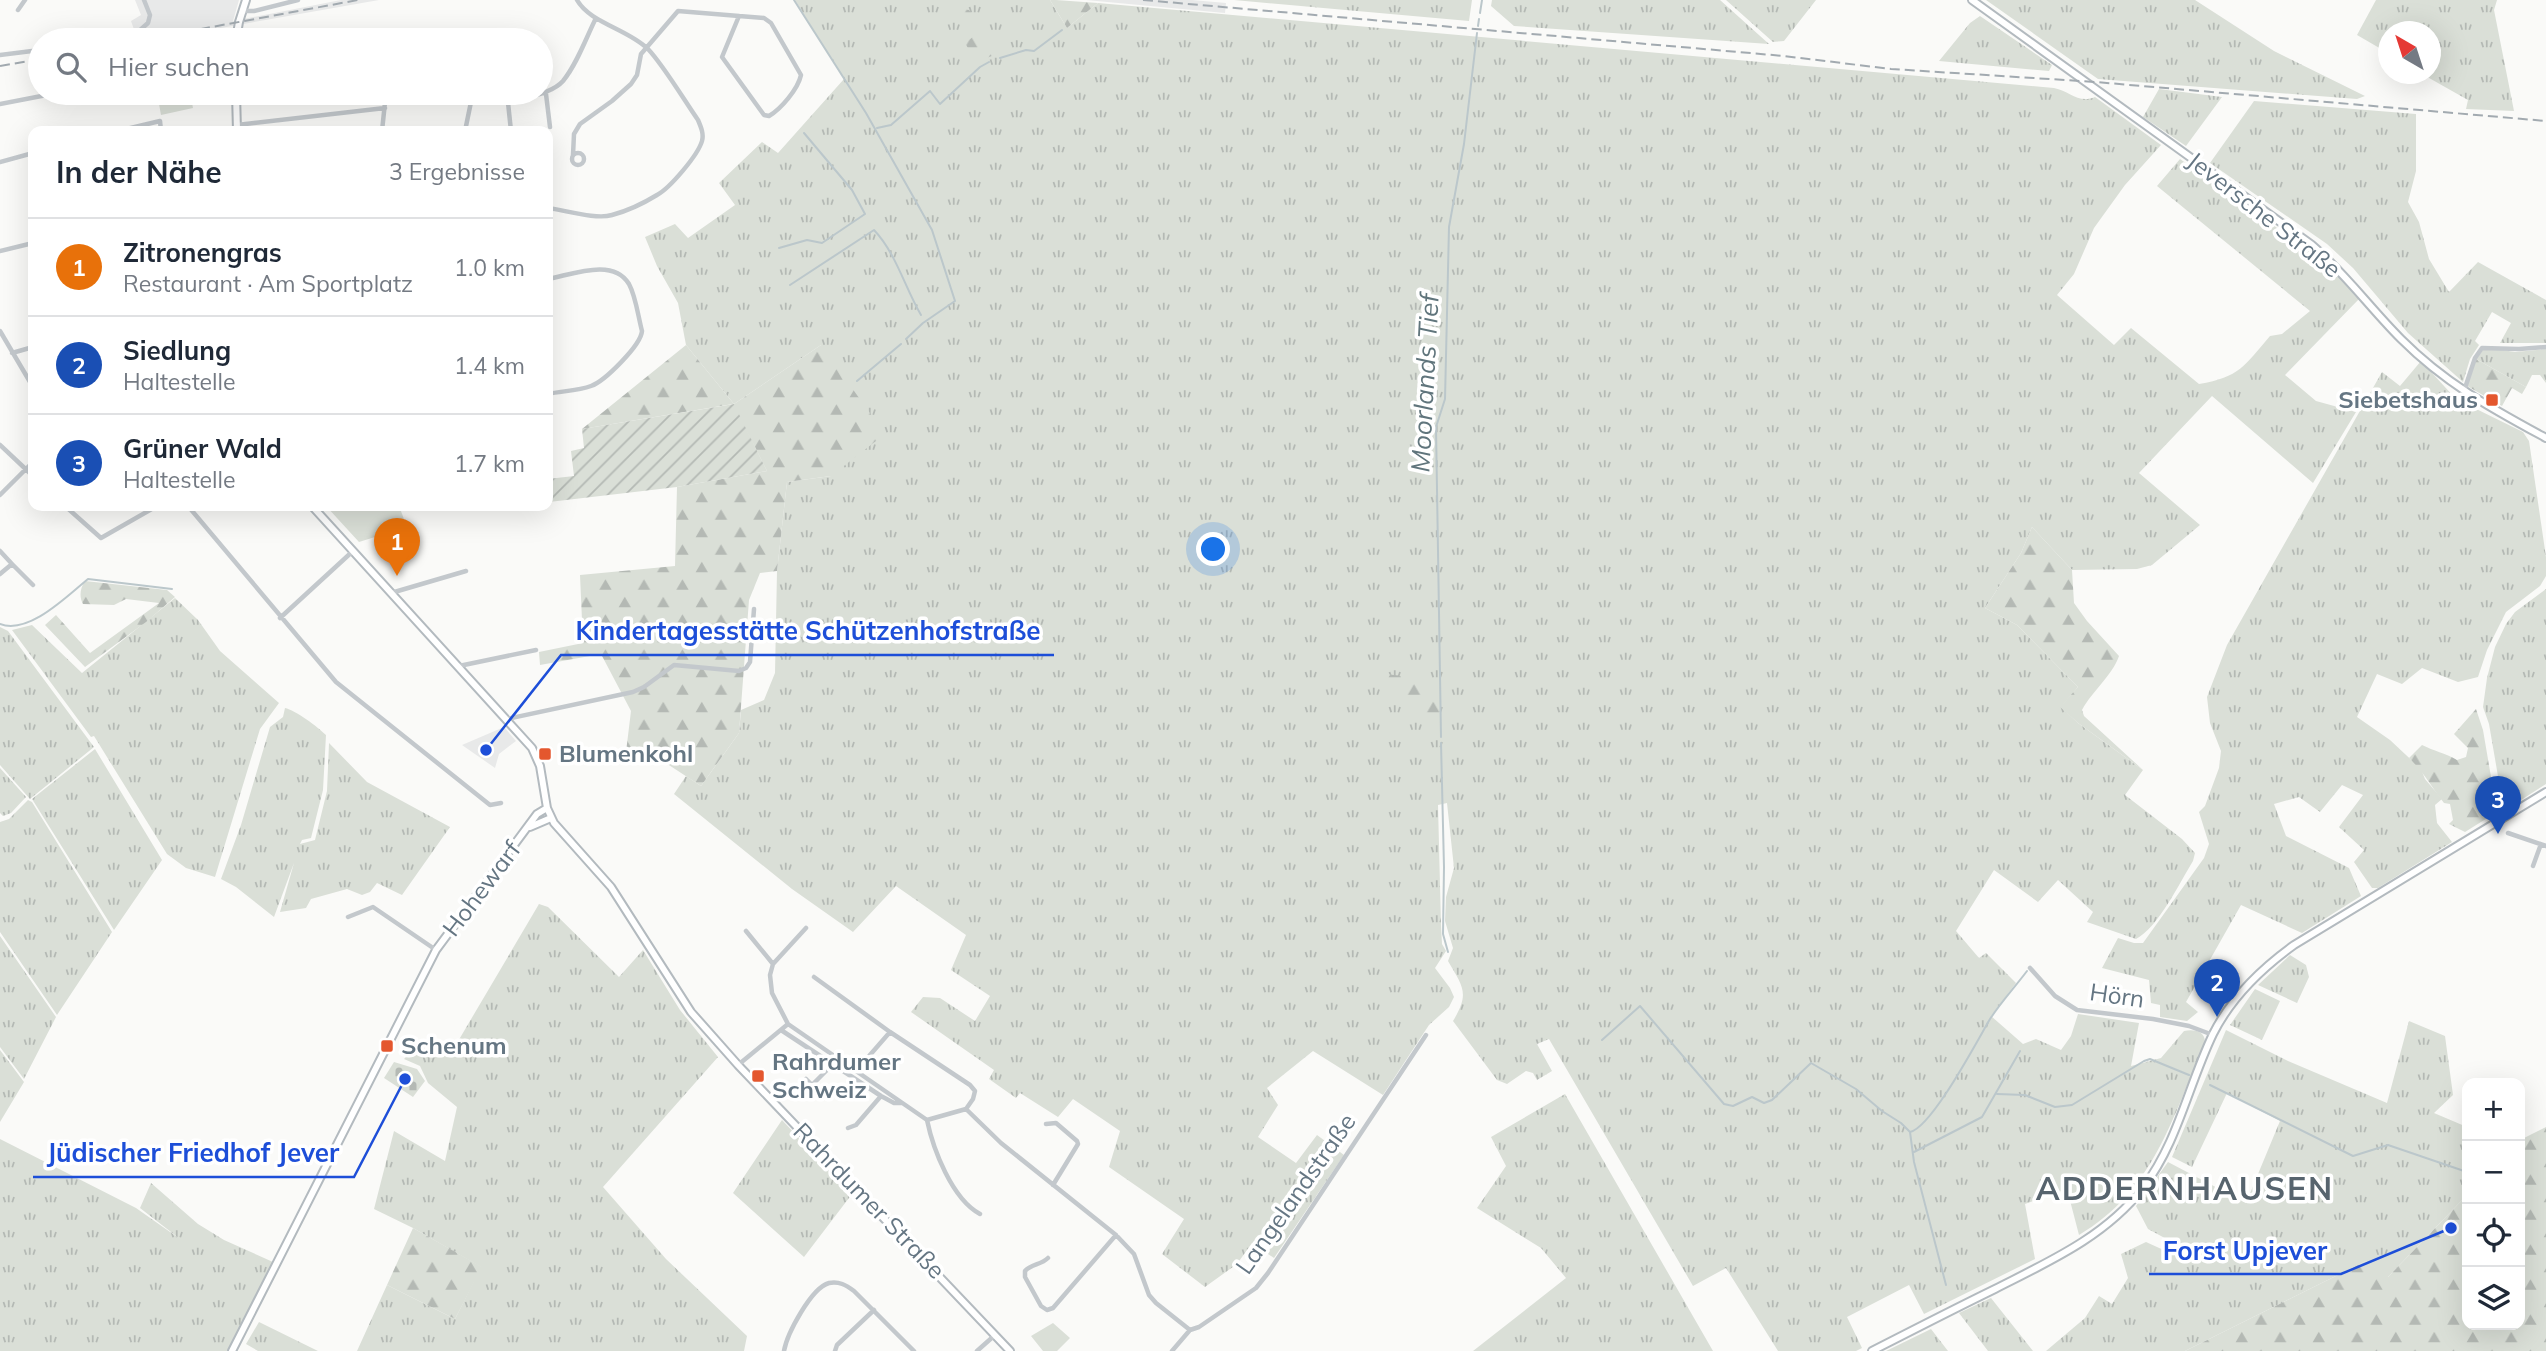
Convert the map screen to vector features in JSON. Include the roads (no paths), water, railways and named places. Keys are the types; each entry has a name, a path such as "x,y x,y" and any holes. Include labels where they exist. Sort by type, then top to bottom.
{"street":[{"path":"18,10 25,0"},
{"path":"143,28 150,15 144,0"},
{"path":"238,28 246,0"},
{"path":"243,11 254,12 298,0"},
{"path":"553,209 598,216 612,215 658,195 697,151 702,140 702,128 648,49 616,27 583,10 577,0"},
{"name":"Jeversche Straße","path":"1972,0 2312,245 2339,269 2400,338 2463,392 2546,438"},
{"path":"573,155 574,134 580,124 631,84 637,75 641,54 678,11 764,18 771,23 801,75 800,81 776,112 769,116 764,115 722,57 739,16"},
{"path":"553,90 565,79 596,18"},
{"path":"0,55 28,52"},
{"path":"0,104 28,99"},
{"path":"236,105 237,126"},
{"path":"382,126 384,105"},
{"path":"466,126 470,105"},
{"path":"509,105 511,126"},
{"path":"547,105 550,126"},
{"path":"252,126 384,108"},
{"path":"139,126 160,121 160,126"},
{"path":"0,162 28,154"},
{"path":"0,251 28,244"},
{"path":"553,278 602,269 623,275 630,286 642,331 642,337 636,346 600,381 591,386 553,393"},
{"path":"0,331 28,379"},
{"path":"2463,392 2475,358 2482,348 2546,347"},
{"path":"12,354 28,349"},
{"path":"0,445 26,470 0,495"},
{"path":"71,511 101,538 148,511"},
{"path":"192,511 336,682 490,805 501,803"},
{"name":"Rahrdumer Straße","path":"317,511 528,742 538,757 551,818 611,887 691,1013 1010,1351"},
{"path":"0,551 33,585"},
{"path":"280,618 353,551"},
{"path":"0,575 12,564"},
{"path":"391,593 467,571"},
{"path":"507,719 633,692 674,665 739,671 746,668 750,662 754,609"},
{"path":"459,666 536,650"},
{"path":"1872,1351 2053,1259 2084,1242 2114,1219 2142,1189 2164,1157 2181,1121 2213,1035 2234,1002 2259,973 2281,954 2546,792"},
{"name":"Hohewarf","path":"232,1351 436,950 537,814 547,808"},
{"name":"Hohewarf","path":"529,828 551,818"},
{"path":"2508,833 2544,845 2533,866"},
{"name":"Hohewarf","path":"348,917 373,908 436,950"},
{"path":"806,928 773,964 770,975 772,993 788,1024 927,1120 937,1157 963,1199 971,1209 980,1214"},
{"path":"746,931 773,964"},
{"name":"Hörn","path":"2030,968 2055,996 2077,1010 2153,1019 2189,1026 2213,1035"},
{"path":"814,977 975,1091 966,1109 927,1120"},
{"path":"738,1065 788,1024"},
{"path":"780,1030 881,1096 894,1103 901,1103"},
{"path":"856,1071 890,1032"},
{"name":"Langelandstraße","path":"1172,1351 1191,1330 1256,1288 1426,1035"},
{"path":"812,1085 833,1064"},
{"path":"848,1128 856,1125 881,1096"},
{"path":"966,1109 1001,1143 1116,1235 1134,1254 1149,1295 1191,1330"},
{"path":"1046,1124 1056,1123 1078,1144 1053,1185"},
{"path":"1048,1258 1043,1263 1029,1266 1025,1271 1025,1277 1046,1310 1053,1308 1116,1235"},
{"path":"784,1351 796,1319 824,1285 831,1283 844,1283 874,1310 911,1350"},
{"path":"835,1351 837,1345 874,1310"},
{"path":"977,1351 995,1335"}],"waterway":[{"path":"794,0 866,113 932,230 955,301 923,323 906,339"},
{"name":"Moorlands Tief","path":"1480,13 1482,0"},
{"name":"Moorlands Tief","path":"1478,26 1479,19"},
{"path":"1000,58 1026,50 1034,51 1062,30"},
{"name":"Moorlands Tief","path":"1441,737 1436,427 1445,399 1449,227 1464,144 1477,33"},
{"path":"877,128 891,125 930,91 940,104 989,62"},
{"path":"779,248 807,240 822,243 865,214 852,190 804,133"},
{"path":"790,285 874,230 894,260 921,315"},
{"path":"857,381 901,344"},
{"path":"0,624 11,626 35,619 59,604 88,579 172,589"},
{"name":"Moorlands Tief","path":"1441,743 1443,934 1448,952"},
{"path":"1910,1132 1919,1127 1942,1100 1990,1019 2027,971"},
{"path":"1602,1040 1640,1006 1724,1104 1733,1106 1752,1097 1764,1103 1772,1100 1811,1063 1856,1089 1910,1132 1914,1162 1946,1285"},
{"path":"1914,1152 1982,1117 2020,1051"},
{"path":"1997,1094 2025,1095 2055,1107 2072,1105 2150,1059 2189,1075"},
{"path":"2210,1085 2353,1156 2388,1145 2462,1170"}],"railway":[{"path":"206,28 358,0"},
{"path":"1143,0 1784,56 1891,69 2096,82 2546,121"},
{"path":"0,66 28,61"}],"place":[{"name":"Siebetshaus","path":"2492,400"},
{"name":"Zitronengras","path":"397,576"},
{"name":"Kindertagesstätte Schützenhofstraße","path":"486,750"},
{"name":"Blumenkohl","path":"545,754"},
{"name":"Grüner Wald","path":"2498,834"},
{"name":"Siedlung","path":"2217,1017"},
{"name":"Schenum","path":"387,1046"},
{"name":"Rahrdumer Schweiz","path":"758,1076"},
{"name":"Jüdischer Friedhof Jever","path":"405,1079"},
{"name":"Forst Upjever","path":"2451,1228"}],"district":[{"name":"ADDERNHAUSEN","path":"2185,1189"}]}
